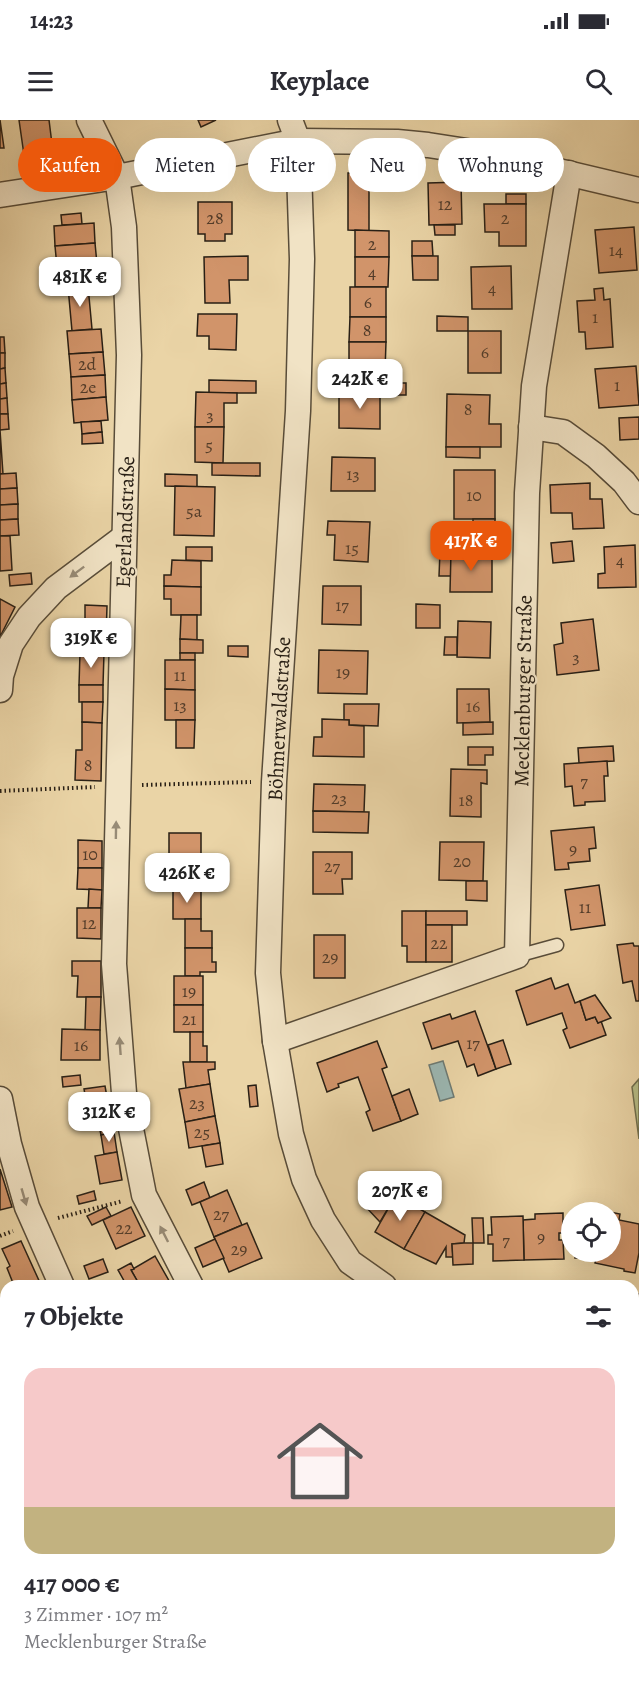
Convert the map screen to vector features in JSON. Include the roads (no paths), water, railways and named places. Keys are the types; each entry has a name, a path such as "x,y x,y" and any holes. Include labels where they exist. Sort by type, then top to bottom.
{"street":[{"name":"Egerlandstraße","path":"89,120 98,138"},
{"path":"122,176 294,130 486,154 639,190"},
{"name":"Böhmerwaldstraße","path":"294,130 302,259 298,411 274,782 268,973 275,1041 291,1134 304,1179 323,1220 350,1262 376,1280"},
{"name":"Mecklenburger Straße","path":"517,956 527,493 531,428 534,386 569,173"},
{"path":"0,195 20,192"},
{"name":"Egerlandstraße","path":"119,192 124,227 129,355 114,964 124,1093 144,1196 188,1280"},
{"path":"531,428 563,432 596,456 624,482 639,502"},
{"path":"0,690 1,676 11,644 29,617 56,588 124,537"},
{"path":"275,1041 517,956"},
{"path":"0,1099 9,1144 27,1207 59,1280"}],"lane":[{"path":"517,956 557,945"}],"water":[{"path":"443,1061 454,1097 440,1101 429,1065"}]}
